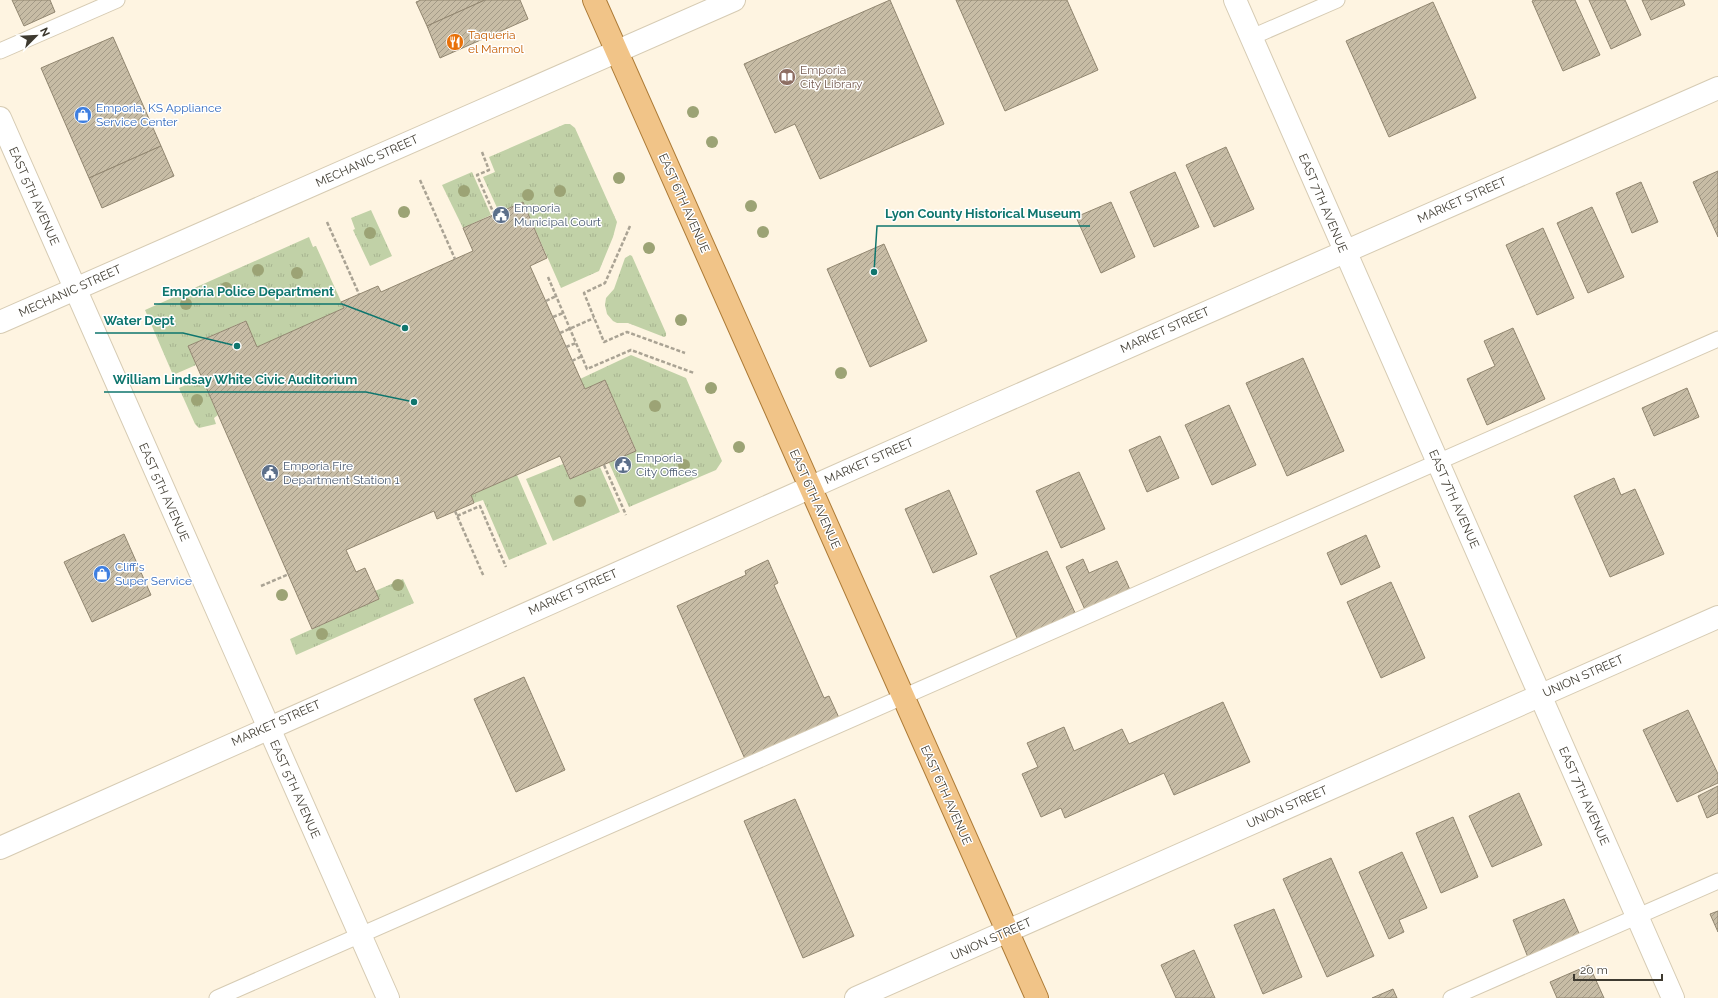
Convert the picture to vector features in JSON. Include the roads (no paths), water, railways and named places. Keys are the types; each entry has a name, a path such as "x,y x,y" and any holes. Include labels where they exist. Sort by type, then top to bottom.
{"main road":[{"name":"EAST 6TH AVENUE","path":"594,0 902,697 1037,998"}],"street":[{"name":"MECHANIC STREET","path":"0,322 734,0"},
{"name":"EAST 7TH AVENUE","path":"1235,0 1673,998"},
{"name":"MARKET STREET","path":"0,848 267,727 1344,251 1718,88"},
{"name":"EAST 5TH AVENUE","path":"0,118 267,727 388,998"},
{"name":"UNION STREET","path":"856,998 1718,617"}],"lane":[{"path":"0,51 117,0"},
{"path":"1252,37 1337,0"},
{"path":"217,998 1718,339"},
{"path":"1451,998 1718,880"}],"place":[{"name":"Taqueria el Marmol","path":"455,42"},
{"name":"Emporia City Library","path":"787,77"},
{"name":"Emporia, KS Appliance Service Center","path":"83,115"},
{"name":"Emporia Municipal Court","path":"501,215"},
{"name":"Lyon County Historical Museum","path":"874,272"},
{"name":"Emporia Police Department","path":"405,328"},
{"name":"Water Dept","path":"237,346"},
{"name":"William Lindsay White Civic Auditorium","path":"414,402"},
{"name":"Emporia City Offices","path":"623,465"},
{"name":"Emporia Fire Department Station 1","path":"270,473"},
{"name":"Cliff's Super Service","path":"102,574"}]}
